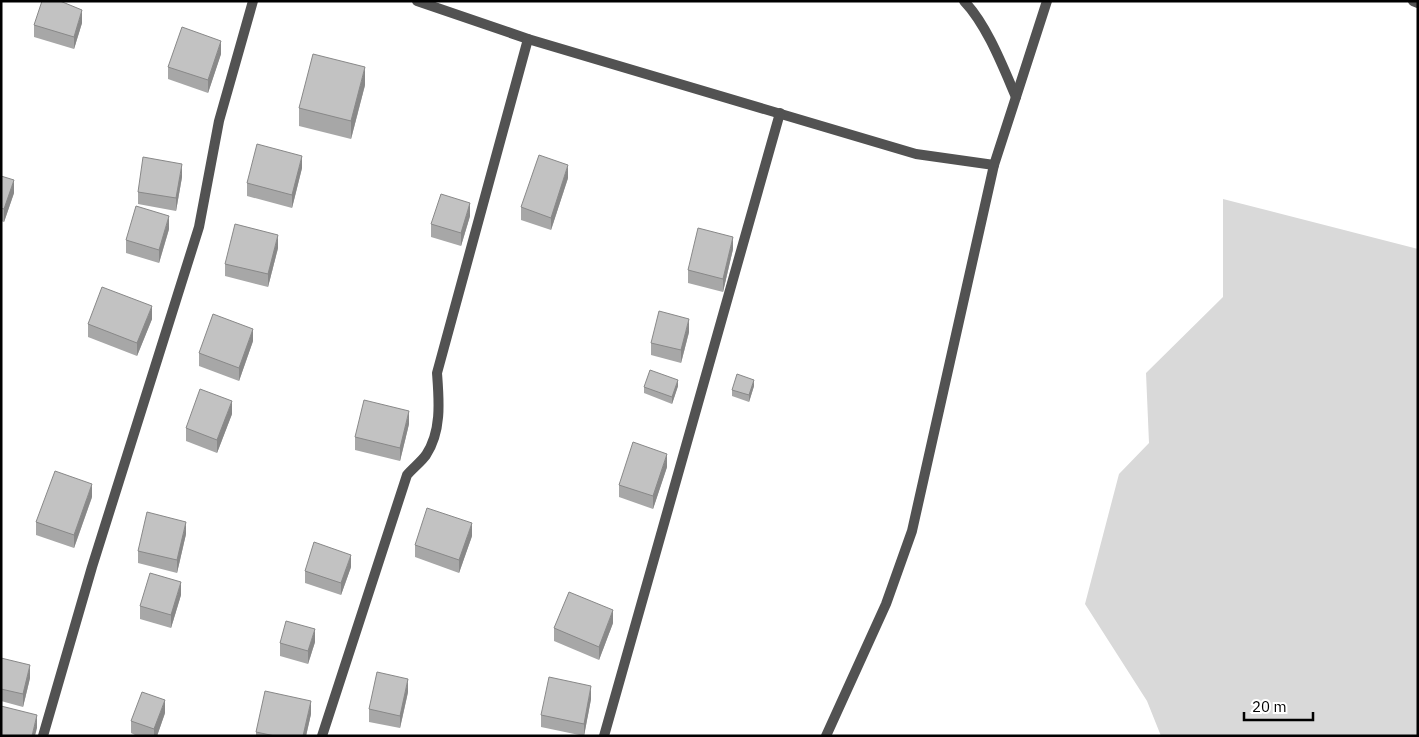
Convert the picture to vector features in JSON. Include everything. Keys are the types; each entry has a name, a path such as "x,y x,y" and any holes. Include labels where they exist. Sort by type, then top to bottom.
{"street":[{"path":"43,736 92,567 199,227 219,121 253,1"},
{"path":"416,1 528,39 916,154 994,165"},
{"path":"964,1 971,8 998,57 1016,97"},
{"path":"826,736 886,604 912,531 994,165 1047,1"},
{"path":"1413,1 1418,3"},
{"path":"322,736 407,475 426,454 436,433 439,404 437,373 528,39"},
{"path":"604,736 780,113"}],"shaded area":[{"path":"1223,199 1418,249 1418,736 1161,736 1147,701 1085,604 1119,474 1149,443 1146,373 1223,297"}],"building":[{"path":"42,1 60,1 82,10 74,37 34,25"},
{"path":"182,27 221,41 208,80 168,67"},
{"path":"313,54 365,67 351,121 299,108"},
{"path":"257,144 302,156 292,195 247,183"},
{"path":"539,155 568,165 551,218 521,207"},
{"path":"143,157 182,164 176,198 138,192"},
{"path":"1,176 14,180 4,209 1,208"},
{"path":"441,194 470,203 461,233 431,224"},
{"path":"136,206 169,216 159,250 126,240"},
{"path":"235,224 278,235 268,274 225,264"},
{"path":"698,228 733,237 723,279 688,270"},
{"path":"102,287 152,306 137,343 88,324"},
{"path":"659,311 689,319 681,350 651,343"},
{"path":"213,314 253,329 239,368 199,353"},
{"path":"650,370 678,380 672,397 644,387"},
{"path":"737,374 754,380 749,395 732,390"},
{"path":"200,389 232,401 217,440 186,428"},
{"path":"364,400 409,411 400,448 355,437"},
{"path":"633,442 667,454 653,496 619,485"},
{"path":"55,471 92,484 74,535 36,522"},
{"path":"427,508 472,523 459,560 415,545"},
{"path":"147,512 186,522 177,560 138,551"},
{"path":"314,542 351,555 341,583 305,571"},
{"path":"150,573 181,582 171,615 140,606"},
{"path":"569,592 613,610 599,647 554,628"},
{"path":"286,621 315,629 308,651 280,643"},
{"path":"1,658 30,665 23,694 1,689"},
{"path":"377,672 408,679 400,716 369,709"},
{"path":"549,677 591,686 584,724 541,715"},
{"path":"265,691 311,701 303,736 275,736 256,732"},
{"path":"142,692 165,700 154,729 131,721"},
{"path":"1,706 37,715 32,736 1,736"}]}
